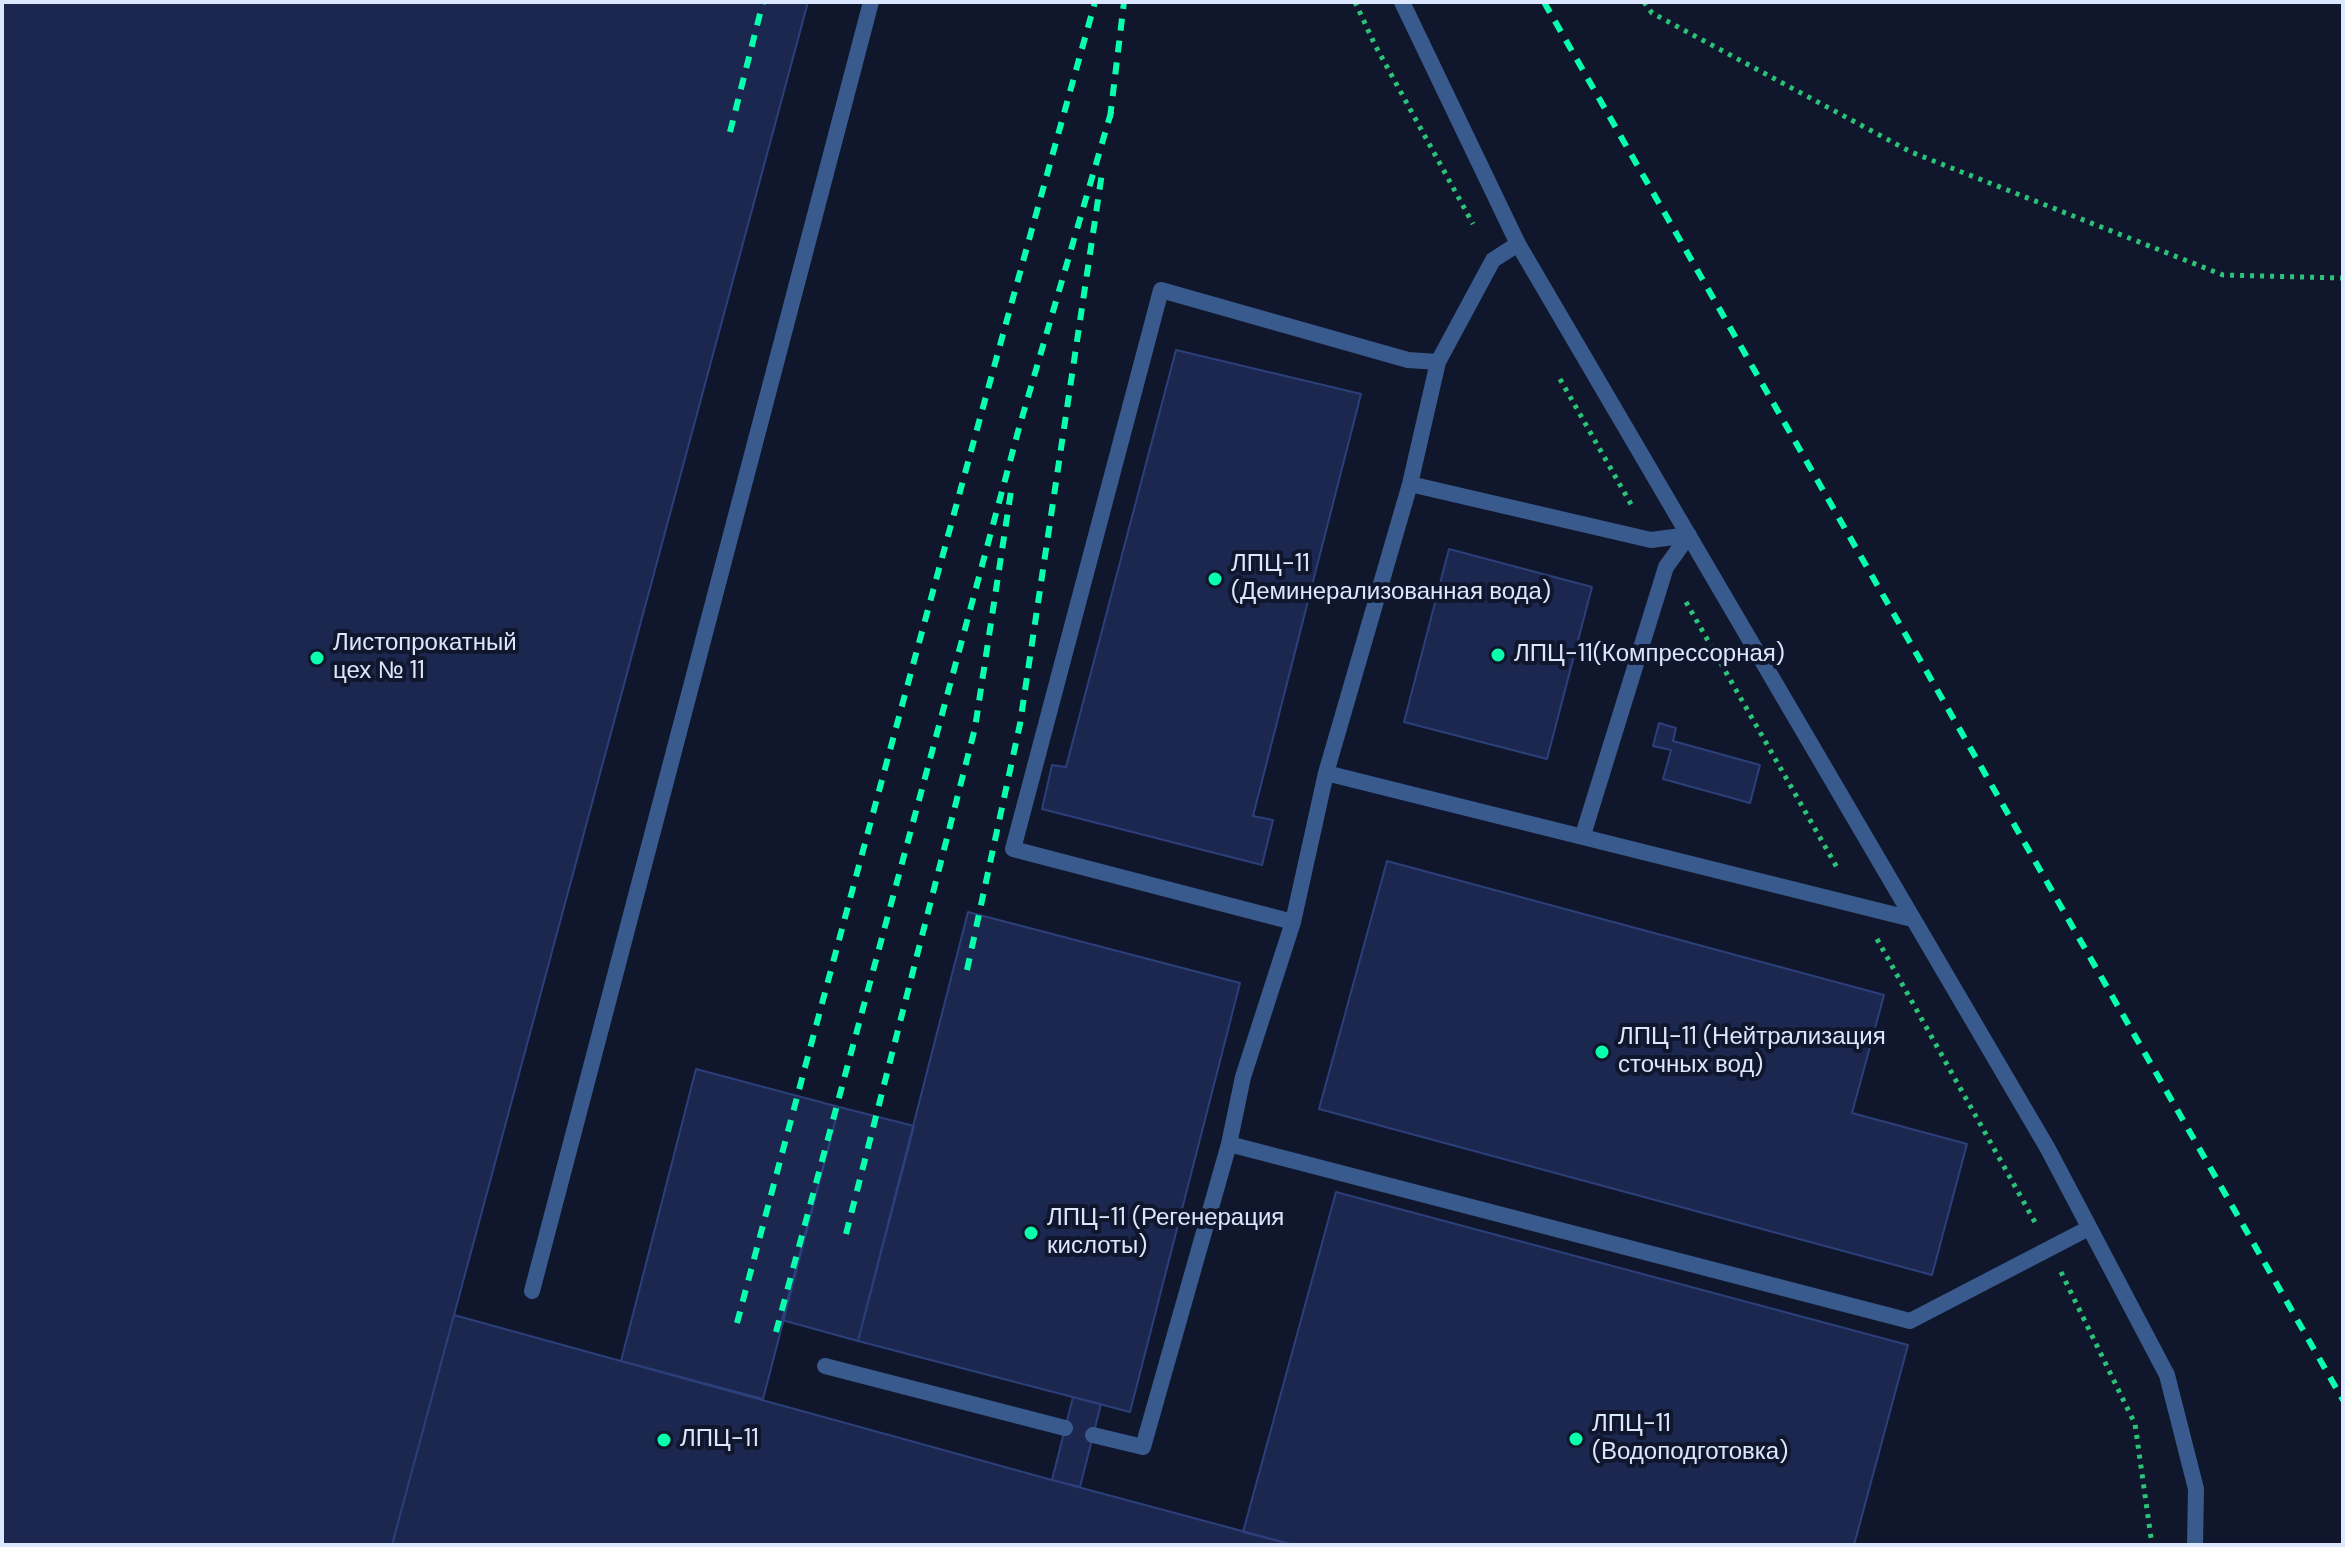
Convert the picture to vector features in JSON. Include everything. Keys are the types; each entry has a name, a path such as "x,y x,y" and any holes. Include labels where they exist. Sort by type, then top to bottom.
{"lane":[{"path":"532,1291 871,2"},
{"path":"1402,2 1518,244 2048,1149 2167,1375 2196,1489 2195,1545"},
{"path":"1093,1435 1143,1447 1229,1144 1243,1077 1293,922 1326,773 1410,484 1438,362 1493,260 1518,244"},
{"path":"1293,922 1013,849 1161,290 1408,360 1438,362"},
{"path":"1410,484 1651,540 1689,535"},
{"path":"1583,835 1666,567 1689,535"},
{"path":"1326,773 1912,919"},
{"path":"1229,1144 1910,1321 2089,1228"},
{"path":"825,1366 1065,1428"}],"path":[{"path":"1355,2 1375,45 1493,260"},
{"path":"1644,2 1652,13 1911,152 1941,164 2223,275 2343,278"},
{"path":"1553,366 1651,540"},
{"path":"1666,567 2050,1249 2135,1424 2152,1545"}],"building":[{"name":"Листопрокатный цех № 11","path":"2,2 808,2 392,1545 2,1545"},
{"name":"ЛПЦ-11 (Деминерализованная вода)","path":"1176,350 1361,394 1253,816 1273,820 1262,865 1042,809 1052,765 1066,767"},
{"name":"ЛПЦ-11(Компрессорная)","path":"1449,549 1592,587 1547,759 1404,722"},
{"path":"1659,723 1676,728 1673,741 1760,765 1750,803 1663,779 1671,750 1653,746"},
{"name":"ЛПЦ-11 (Нейтрализация сточных вод)","path":"1387,861 1884,995 1852,1113 1967,1144 1932,1275 1319,1109"},
{"name":"ЛПЦ-11 (Регенерация кислоты)","path":"968,912 1240,983 1130,1412 858,1341"},
{"path":"696,1069 839,1107 763,1399 621,1361"},
{"path":"839,1107 914,1126 858,1341 782,1320"},
{"name":"ЛПЦ-11 (Водоподготовка)","path":"1336,1192 1908,1345 1854,1545 1294,1545 1243,1532"},
{"name":"ЛПЦ-11","path":"454,1315 1052,1480 1294,1545 392,1545"},
{"path":"1073,1397 1101,1404 1080,1487 1052,1480"}],"railway":[{"path":"730,132 763,2"},
{"path":"737,1323 1095,2"},
{"path":"1110,118 1124,2"},
{"path":"1544,2 2343,1400"},
{"path":"776,1332 1019,428 1112,109"},
{"path":"967,970 1020,724 1102,173"},
{"path":"846,1234 975,728 1011,491"}],"place":[{"name":"ЛПЦ-11 (Деминерализованная вода)","path":"1215,579"},
{"name":"ЛПЦ-11(Компрессорная)","path":"1498,655"},
{"name":"Листопрокатный цех № 11","path":"317,658"},
{"name":"ЛПЦ-11 (Нейтрализация сточных вод)","path":"1602,1052"},
{"name":"ЛПЦ-11 (Регенерация кислоты)","path":"1031,1233"},
{"name":"ЛПЦ-11 (Водоподготовка)","path":"1576,1439"},
{"name":"ЛПЦ-11","path":"664,1440"}]}
